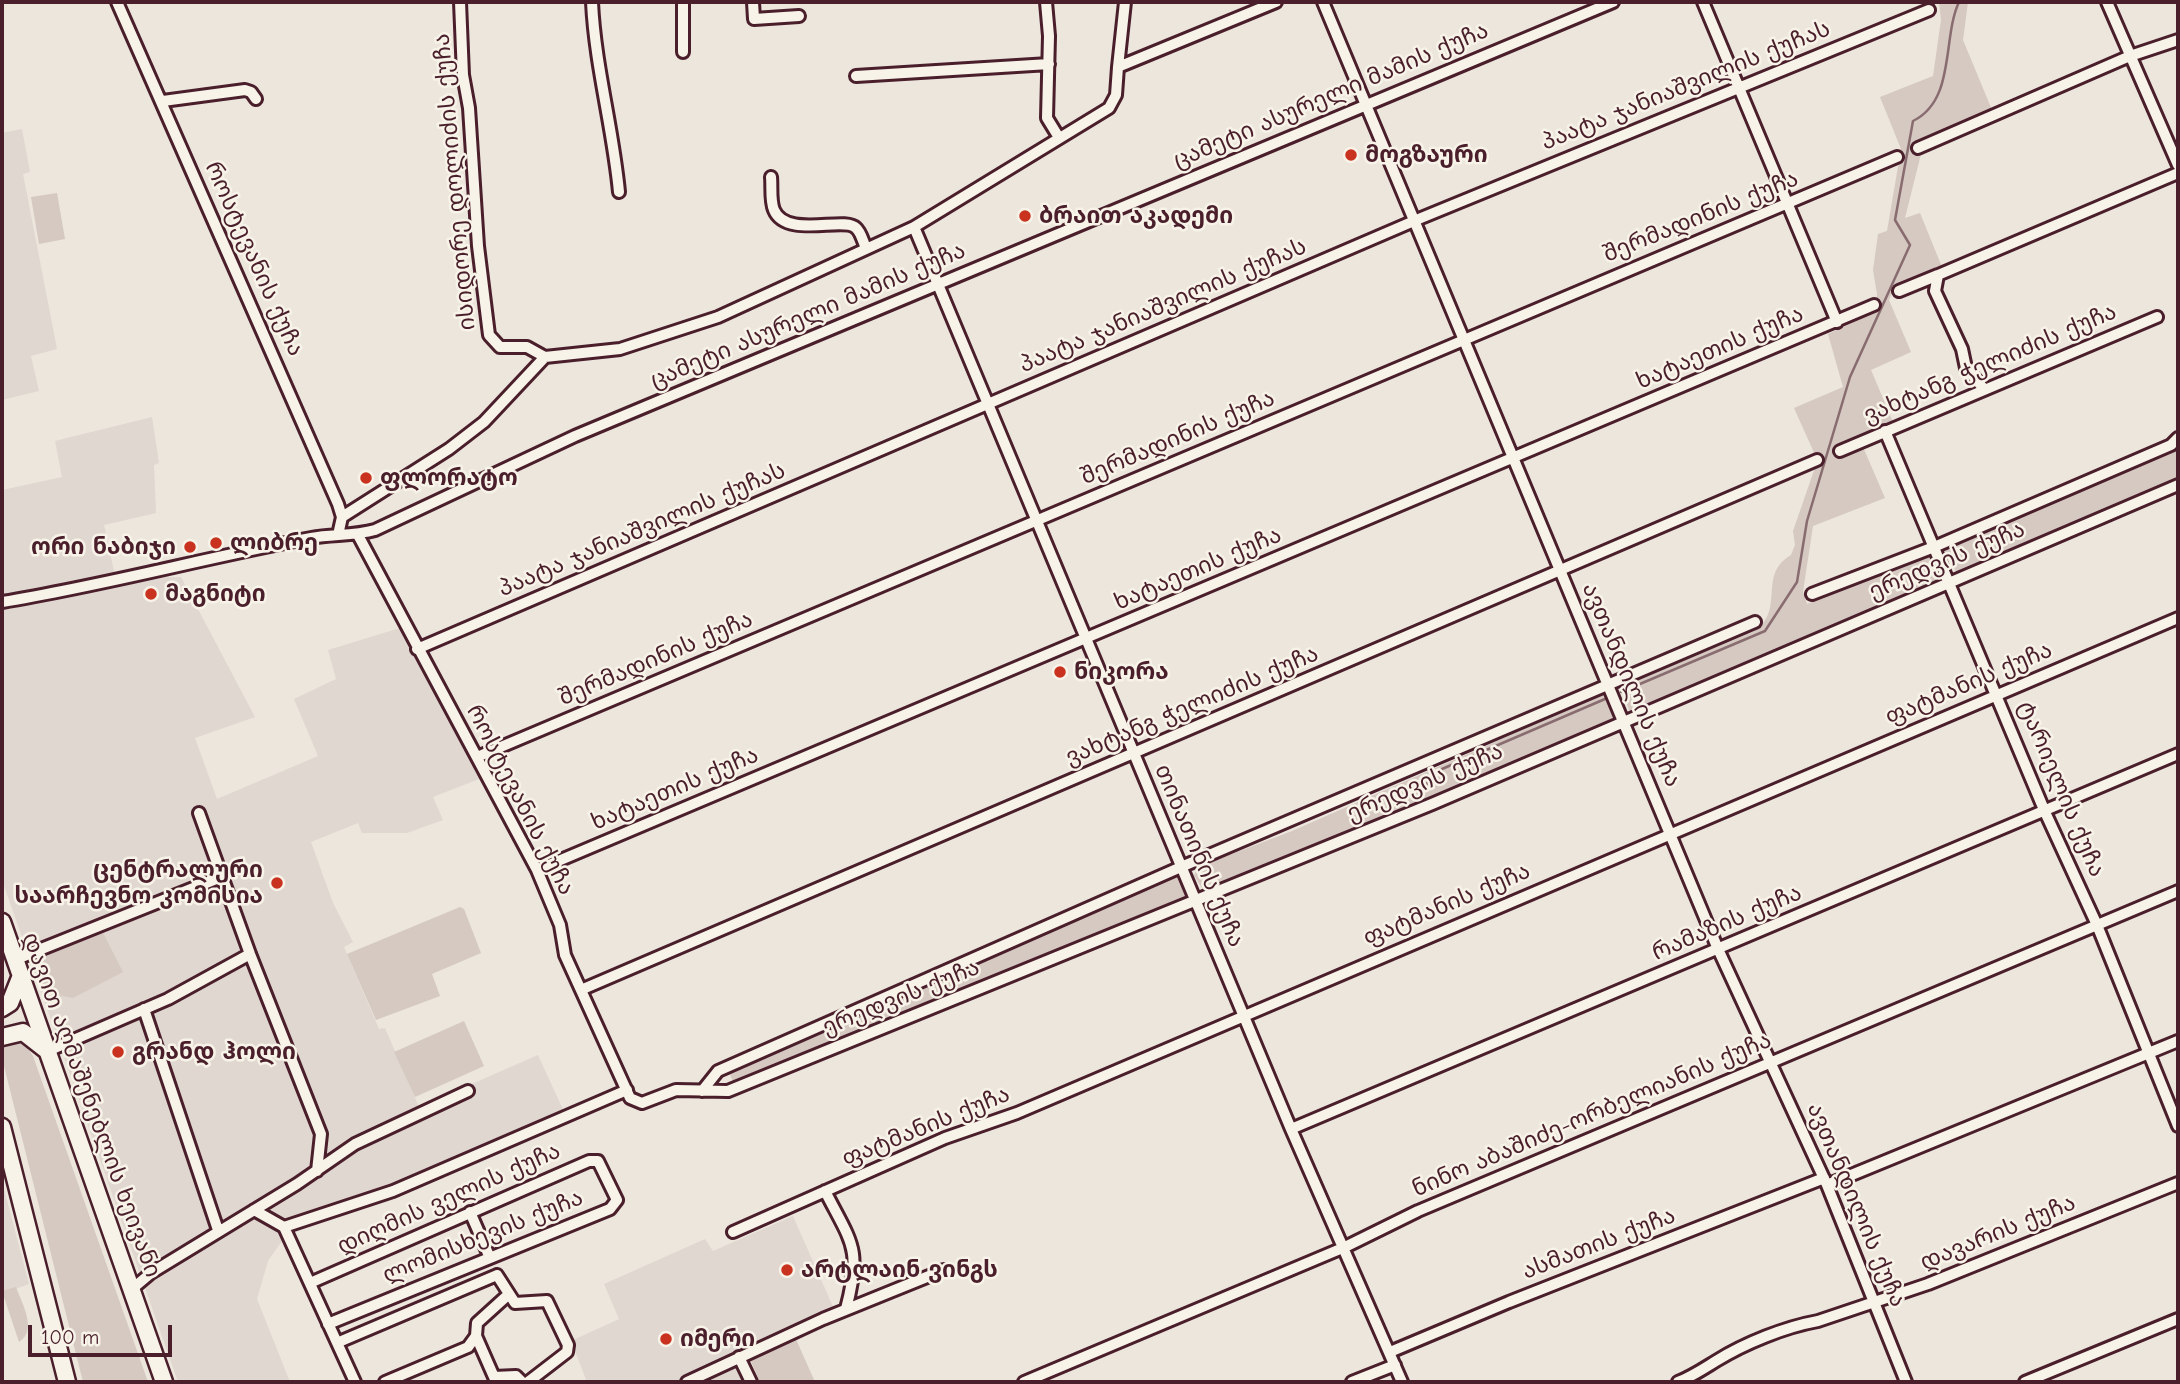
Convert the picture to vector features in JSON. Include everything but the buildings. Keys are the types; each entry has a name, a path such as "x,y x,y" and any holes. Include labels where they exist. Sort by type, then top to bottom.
{"highway":[{"name":"დავით აღმაშენებლის ხეივანი","path":"2,922 164,1382"},
{"path":"2,1009 10,1003 20,978"},
{"path":"2,1037 23,1032 48,1051"},
{"path":"2,1126 7,1163 66,1382"}],"street":[{"name":"როსტევანის ქუჩა","path":"117,2 163,101 342,517"},
{"name":"ისიდორე დოლიძის ქუჩა","path":"460,2 463,75 469,108 478,246 489,335 500,347 527,347 545,357"},
{"path":"592,2 594,40 600,81 609,111 619,192"},
{"path":"683,2 684,52"},
{"path":"753,2 754,19 799,16"},
{"path":"1045,2 1049,64 1047,118 1058,136"},
{"path":"338,535 342,517 450,449 484,422 545,357 620,349 718,317 914,227 1058,136 1109,108 1116,96 1125,2"},
{"path":"1118,67 1276,2"},
{"name":"ავთანდილის ქუჩა","path":"1323,2 1718,949 1826,1182 1906,1382"},
{"name":"ცამეტი ასურელი მამის ქუჩა","path":"2,603 119,582 312,538 358,535 375,530 575,436 1613,2"},
{"path":"1703,2 1837,322"},
{"path":"2107,2 2178,165"},
{"name":"პაატა ჯანიაშვილის ქუჩას","path":"417,649 1413,222 1929,10"},
{"path":"1918,148 2130,56 2178,40"},
{"path":"856,76 1049,64"},
{"path":"163,101 244,90 251,92 256,99"},
{"name":"შერმადინის ქუჩა","path":"477,757 1897,157"},
{"path":"1899,291 2178,173"},
{"path":"771,177 774,211 779,215 798,226 847,223 856,228 866,248"},
{"name":"თინათინის ქუჩა","path":"914,227 1291,1129 1402,1382"},
{"path":"1938,275 1935,291 1962,349 1966,368 1984,389"},
{"name":"ხატაეთის ქუჩა","path":"537,870 1874,305"},
{"name":"ვახტანგ ჭელიძის ქუჩა","path":"1840,451 2157,317"},
{"name":"ტარიელის ქუჩა","path":"1885,431 2045,811 2097,925 2178,1126"},
{"name":"ერედვის ქუჩა","path":"1812,594 1934,547 2171,445 2178,438"},
{"name":"ვახტანგ ჭელიძის ქუჩა","path":"583,989 1817,460"},
{"name":"ერედვის ქუჩა","path":"702,1091 728,1091 1432,804 1622,720 2178,485"},
{"name":"როსტევანის ქუჩა","path":"358,535 537,870 560,925 565,955 583,989 627,1090"},
{"name":"ფატმანის ქუჩა","path":"733,1232 945,1138 1017,1113 2178,618"},
{"name":"ერედვის ქუჩა","path":"702,1091 718,1071 1181,867 1755,622"},
{"name":"რამაზის ქუჩა","path":"1291,1129 2178,754"},
{"path":"199,813 220,877 321,1134 317,1171"},
{"path":"14,960 220,877"},
{"name":"ნინო აბაშიძე-ორბელიანის ქუჩა","path":"1024,1382 1345,1247 1418,1211 2178,891"},
{"path":"48,1051 144,1009 250,954"},
{"path":"144,1009 218,1230"},
{"name":"ასმათის ქუჩა","path":"1390,1352 1509,1302 1826,1182 2178,1041"},
{"path":"284,1227 393,1191 627,1090 634,1102 642,1103 676,1090 702,1091"},
{"path":"132,1289 150,1273 365,1139 468,1091"},
{"name":"დიღმის ველის ქუჩა","path":"310,1283 589,1161 598,1161 603,1167"},
{"name":"ლომისხევის ქუჩა","path":"328,1324 615,1206 617,1200 603,1167"},
{"name":"დავარის ქუჩა","path":"1678,1382 1700,1373 1717,1360 1790,1328 1875,1302 2178,1183"},
{"path":"825,1191 853,1247 856,1264 846,1309"},
{"path":"254,1210 284,1227 328,1324 339,1342 355,1382"},
{"path":"470,1212 494,1256 497,1275 515,1303 547,1301 568,1345 567,1352 528,1382"},
{"path":"687,1382 846,1309 944,1270"},
{"path":"339,1342 497,1275"},
{"path":"509,1294 481,1317 475,1328 494,1380 516,1376 522,1382"},
{"path":"2025,1382 2178,1320"},
{"path":"385,1382 468,1347 477,1336"},
{"path":"739,1357 751,1382"},
{"path":"1352,1382 1395,1365"}],"shaded area":[{"path":"1939,2 1968,2 1963,40 1992,110 1918,142 1921,154 1905,218 1920,213 1942,267 1894,288 1889,300 1911,352 1871,370 1893,422 1846,444 1850,453 1863,447 1885,498 1813,526 1803,592 1807,604 1933,553 1943,577 1630,712 1620,687 1755,631 1769,612 1775,572 1791,555 1795,545 1793,531 1819,456 1816,457 1794,408 1843,387 1828,334 1875,312 1877,294 1873,270 1878,234 1887,231 1901,149 1880,97 1933,76 1941,20"},
{"path":"22,129 30,172 23,174 57,349 31,356 39,391 2,400 2,133"},
{"path":"57,193 65,239 39,244 31,197"},
{"path":"152,417 159,463 154,465 156,513 104,525 115,576 2,597 2,490 62,477 55,441"},
{"path":"2178,446 2178,480 1957,573 1945,552 1947,547"},
{"path":"165,577 181,577 255,717 195,738 217,799 318,756 294,699 336,679 328,650 400,628 479,779 433,797 443,820 407,833 362,833 358,823 311,842 333,903 353,942 344,947 379,1029 385,1028 419,1107 538,1055 565,1114 390,1188 278,1229 284,1238 268,1261 257,1299 290,1382 178,1382 2,880 2,610"},
{"path":"1606,693 1614,718 1222,886 1203,890 1194,875 1198,867 1292,831"},
{"path":"1177,875 1181,877 1187,898 734,1084 729,1072"},
{"path":"460,907 464,909 481,953 432,974 440,996 376,1020 347,954"},
{"path":"102,931 123,972 73,998 44,992 34,959"},
{"path":"464,1021 484,1066 415,1097 394,1052"},
{"path":"14,1039 23,1041 33,1056 148,1382 83,1382 2,1058 3,1047"},
{"path":"2,1181 29,1284 2,1294"},
{"path":"793,1216 834,1309 733,1352 746,1382 587,1382 571,1341 619,1319 604,1284 705,1239 713,1251"},
{"path":"16,1287 28,1324 25,1337 19,1342 2,1291"},
{"path":"795,1337 815,1382 760,1382 749,1357"}],"waterway":[{"path":"1621,692 1765,631 1797,582 1807,521 1850,377 1910,245 1895,220 1913,121 1927,111 1942,84 1959,2"},
{"path":"1426,785 1435,772 1605,699"}],"place":[{"name":"მოგზაური","path":"1351,155"},
{"name":"ბრაით აკადემი","path":"1025,216"},
{"name":"ფლორატო","path":"366,478"},
{"name":"ლიბრე","path":"216,543"},
{"name":"ორი ნაბიჯი","path":"190,547"},
{"name":"მაგნიტი","path":"151,594"},
{"name":"ნიკორა","path":"1060,672"},
{"name":"ცენტრალური საარჩევნო კომისია","path":"277,883"},
{"name":"გრანდ ჰოლი","path":"118,1052"},
{"name":"არტლაინ ვინგს","path":"787,1270"},
{"name":"იმერი","path":"666,1339"}]}
